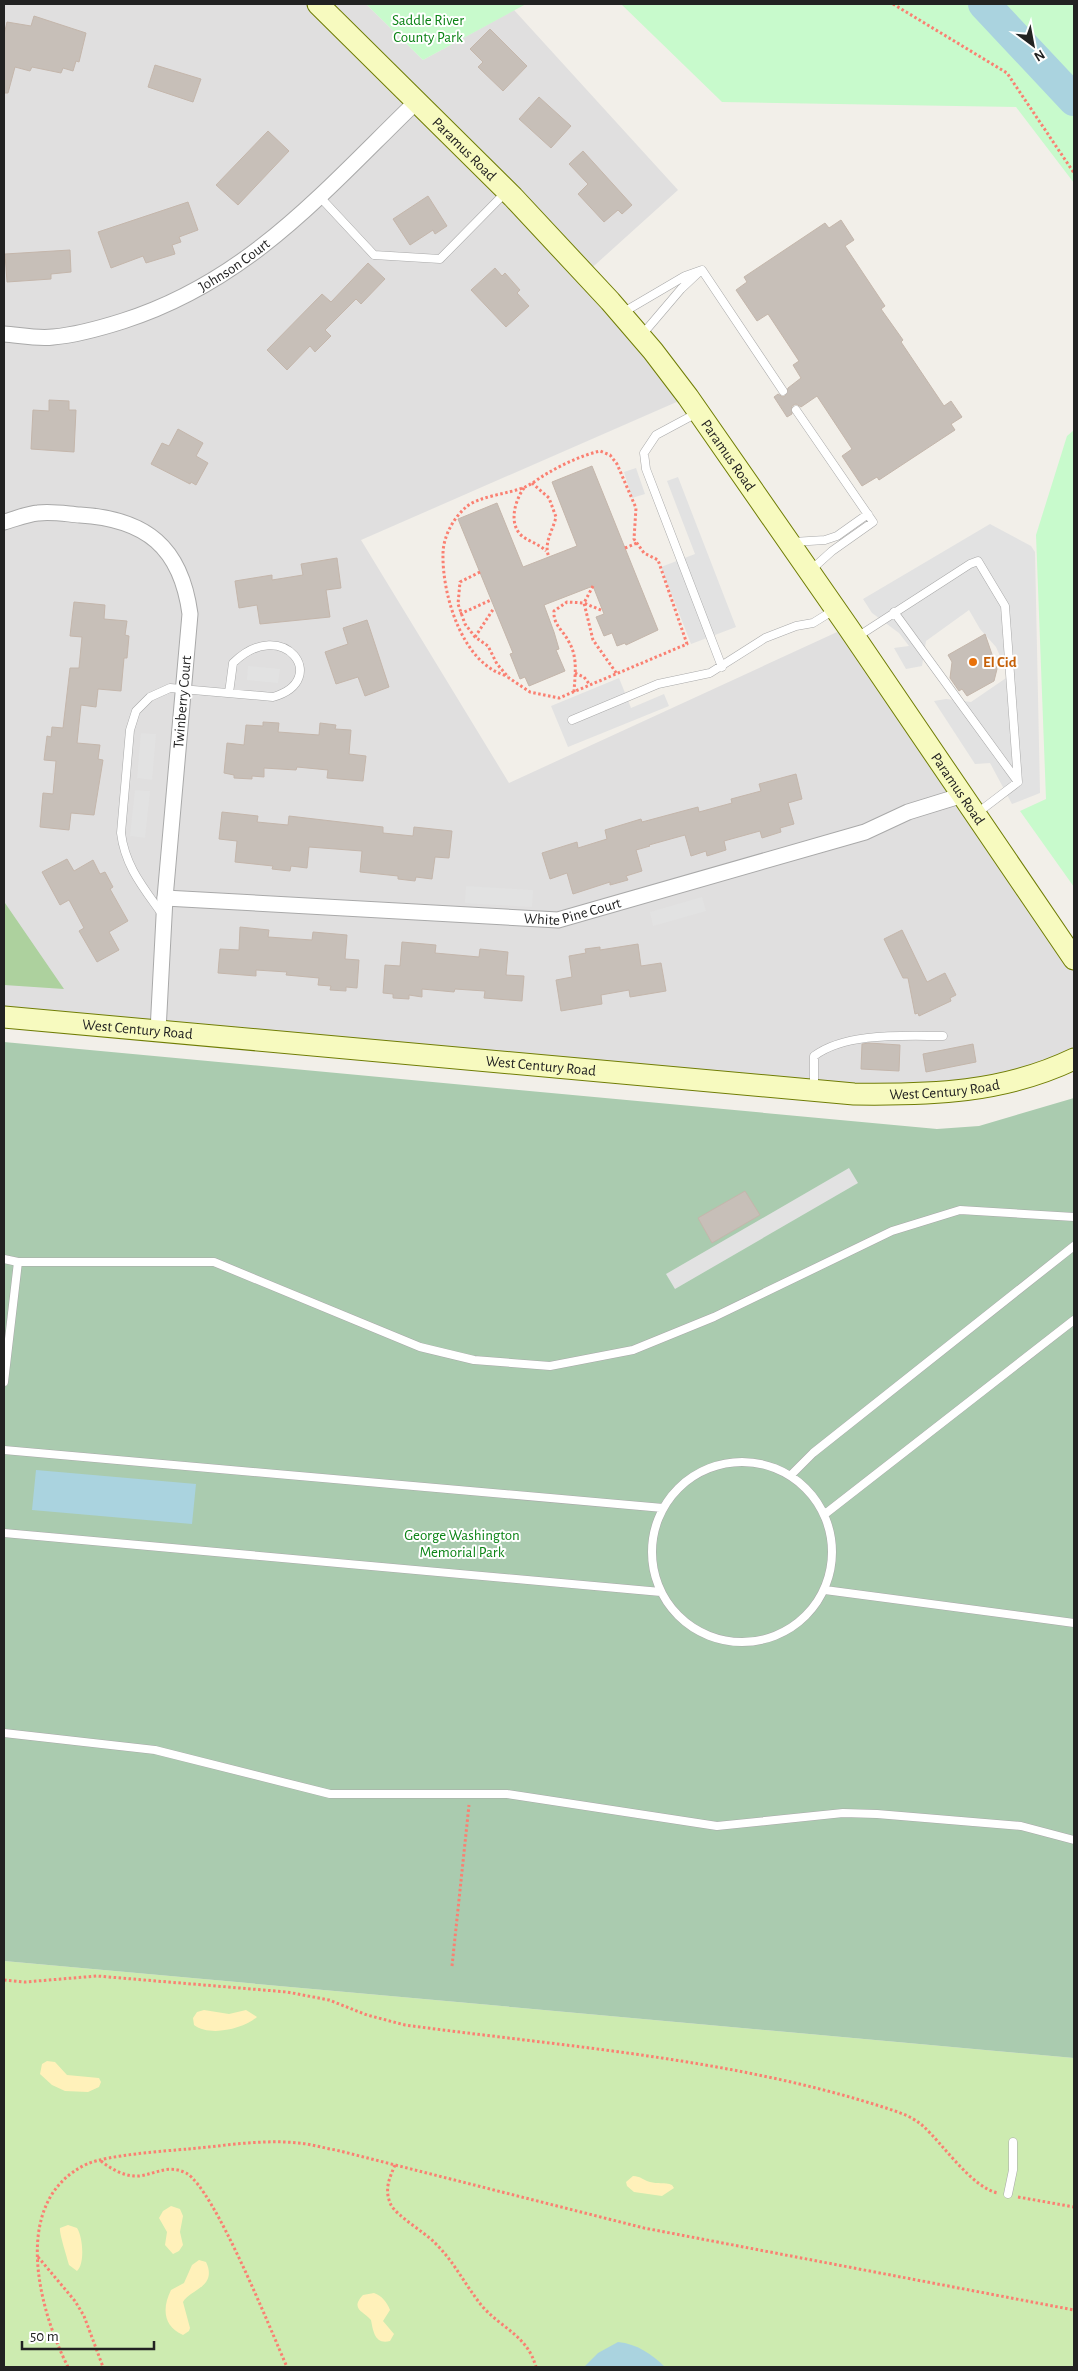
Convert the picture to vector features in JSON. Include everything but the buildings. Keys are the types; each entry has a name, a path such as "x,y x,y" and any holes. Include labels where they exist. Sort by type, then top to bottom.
{"main road":[{"name":"Paramus Road","path":"318,4 507,191 641,337 698,412 836,609 1074,959"},
{"name":"West Century Road","path":"4,1016 854,1094 907,1095 959,1092 1002,1085 1052,1070 1074,1059"}],"street":[{"name":"Johnson Court","path":"4,334 52,338 104,327 147,314 188,295 227,273 258,251 319,196 417,101"},
{"name":"Twinberry Court","path":"4,522 39,512 107,517 135,526 154,539 169,554 180,573 187,592 190,614 164,898 158,1031"},
{"name":"White Pine Court","path":"164,898 558,920 865,832 908,812 963,795"}],"lane":[{"path":"319,196 374,254 440,260 507,191"},
{"path":"621,314 685,276 702,270"},
{"path":"641,337 681,288 702,270"},
{"path":"702,270 783,391"},
{"path":"796,410 873,522 832,551 809,571"},
{"path":"698,412 686,421 656,435 644,453 646,469 722,668"},
{"path":"789,542 824,540 837,536 868,514"},
{"path":"856,638 894,612 978,561 1005,606 1018,782"},
{"path":"572,720 658,684 701,677 722,668 744,650 765,638 796,626 813,623 836,609"},
{"path":"894,612 1018,782"},
{"path":"164,917 131,869 123,845 121,833 130,730 136,711 150,697 170,688 273,697 288,691 299,677 298,658 293,652 277,646 260,646 250,650 233,663 229,693"},
{"path":"976,814 1018,782"},
{"path":"814,1090 814,1056 825,1048 883,1036 943,1036"},
{"path":"4,1259 18,1262 214,1262 420,1347 474,1360 550,1366 632,1350 714,1317 892,1231 960,1210 1074,1217"},
{"path":"791,1474 813,1453 1074,1246"},
{"path":"4,1382 18,1262"},
{"path":"825,1514 1074,1320"},
{"path":"4,1450 663,1508"},
{"path":"756,1462 791,1474 811,1492 825,1514 834,1552 825,1590 805,1618 777,1636 744,1643 710,1637 681,1620 661,1592 652,1564 653,1536 663,1508 687,1480 720,1464 756,1462"},
{"path":"4,1533 661,1592"},
{"path":"825,1590 1074,1623"},
{"path":"4,1732 156,1750 330,1794 506,1794 717,1826 843,1813 877,1814 1021,1826 1074,1840"},
{"path":"1008,2194 1013,2170 1013,2142"}],"path":[{"path":"893,4 1007,73 1074,173"},
{"path":"480,572 460,582 458,592 460,614 475,637 488,646 497,664 508,676 530,692 559,698 688,644 658,560 644,553 634,538 633,527 636,508 617,464 605,452 600,451 550,472 525,487 466,506 451,522 442,553 455,620 466,644 488,669 508,676"},
{"path":"532,483 549,498 556,517 546,551"},
{"path":"525,487 519,495 515,507 517,528 523,537 538,544 546,551 549,557"},
{"path":"625,548 637,543"},
{"path":"593,586 584,603 593,640 617,674"},
{"path":"460,614 491,600"},
{"path":"574,692 576,663 569,641 557,627 554,611 567,602 584,603 603,611"},
{"path":"475,637 494,608"},
{"path":"575,673 584,677 590,685"},
{"path":"452,1966 470,1794"},
{"path":"4,1980 25,1982 97,1976 287,1992 329,2000 405,2025 681,2060 788,2081 904,2114 922,2125 979,2185 991,2191 1074,2207"},
{"path":"68,2367 60,2353 41,2289 36,2234 42,2212 54,2190 73,2172 100,2161 242,2144 298,2143 394,2165 644,2228 1074,2310"},
{"path":"100,2161 109,2168 126,2175 137,2176 172,2168 196,2180 218,2217 287,2367"},
{"path":"394,2165 386,2192 392,2206 435,2243 450,2259 484,2307 525,2342 533,2356 536,2367"},
{"path":"38,2257 76,2301 84,2316 102,2367"}],"shaded area":[{"path":"4,4 366,4 423,60 514,10 678,190 585,274 688,397 361,540 509,783 848,627 1074,959 1074,1059 959,1092 4,1017"},
{"path":"636,468 645,494 632,498 624,472"},
{"path":"678,477 736,627 691,644 661,567 695,554 667,481"},
{"path":"990,524 1031,546 1035,552 1040,793 1012,804 990,763 975,764 934,701 946,699 971,702 1009,676 996,647 980,629 969,610 926,641 922,666 906,669 894,648 909,646 899,633 872,613 863,599"},
{"path":"248,666 280,669 278,683 247,680"},
{"path":"619,678 631,708 664,694 669,706 568,747 551,706"},
{"path":"141,733 156,734 152,780 137,778"},
{"path":"135,790 150,791 145,838 130,836"},
{"path":"466,886 533,890 532,907 465,903"},
{"path":"702,897 706,911 653,926 650,912"},
{"path":"849,1168 858,1183 675,1289 666,1274"}],"green space":[{"name":"Saddle River County Park","path":"366,4 526,4 423,60"},
{"path":"621,4 1074,4 1074,183 1016,107 722,102"},
{"path":"1074,430 1074,887 1020,811 1046,799 1036,535 1067,436"},
{"path":"4,874 5,903 64,989 4,985"},
{"name":"George Washington Memorial Park","path":"4,1042 937,1129 979,1126 1074,1098 1074,2058 4,1961"},
{"path":"4,1961 1074,2058 1074,2367 4,2367"}],"sand":[{"path":"204,2010 229,2014 246,2010 257,2017 244,2025 226,2030 201,2029 194,2025 193,2018 197,2012"},
{"path":"47,2061 55,2062 67,2075 99,2078 101,2082 99,2087 88,2092 65,2091 52,2085 40,2074 42,2064"},
{"path":"633,2176 650,2182 669,2184 674,2188 662,2196 634,2192 627,2186 626,2182"},
{"path":"171,2206 180,2209 183,2216 180,2232 183,2245 179,2251 173,2254 165,2245 167,2232 159,2218 163,2211"},
{"path":"68,2225 77,2228 81,2238 82,2257 80,2268 77,2271 69,2265 61,2235 60,2228"},
{"path":"199,2260 206,2262 209,2270 208,2277 201,2287 183,2302 190,2328 183,2335 171,2327 168,2322 166,2303 171,2290 184,2283 192,2265"},
{"path":"374,2293 384,2300 390,2310 383,2321 394,2334 390,2341 385,2342 378,2339 374,2333 371,2320 358,2307 359,2300 363,2295"}],"water":[{"path":"36,1470 196,1484 192,1524 32,1510"},
{"path":"618,2342 644,2350 665,2367 584,2367 598,2353"}],"waterway":[{"path":"984,4 1074,100"}],"place":[{"name":"El Cid","path":"973,662"}]}
